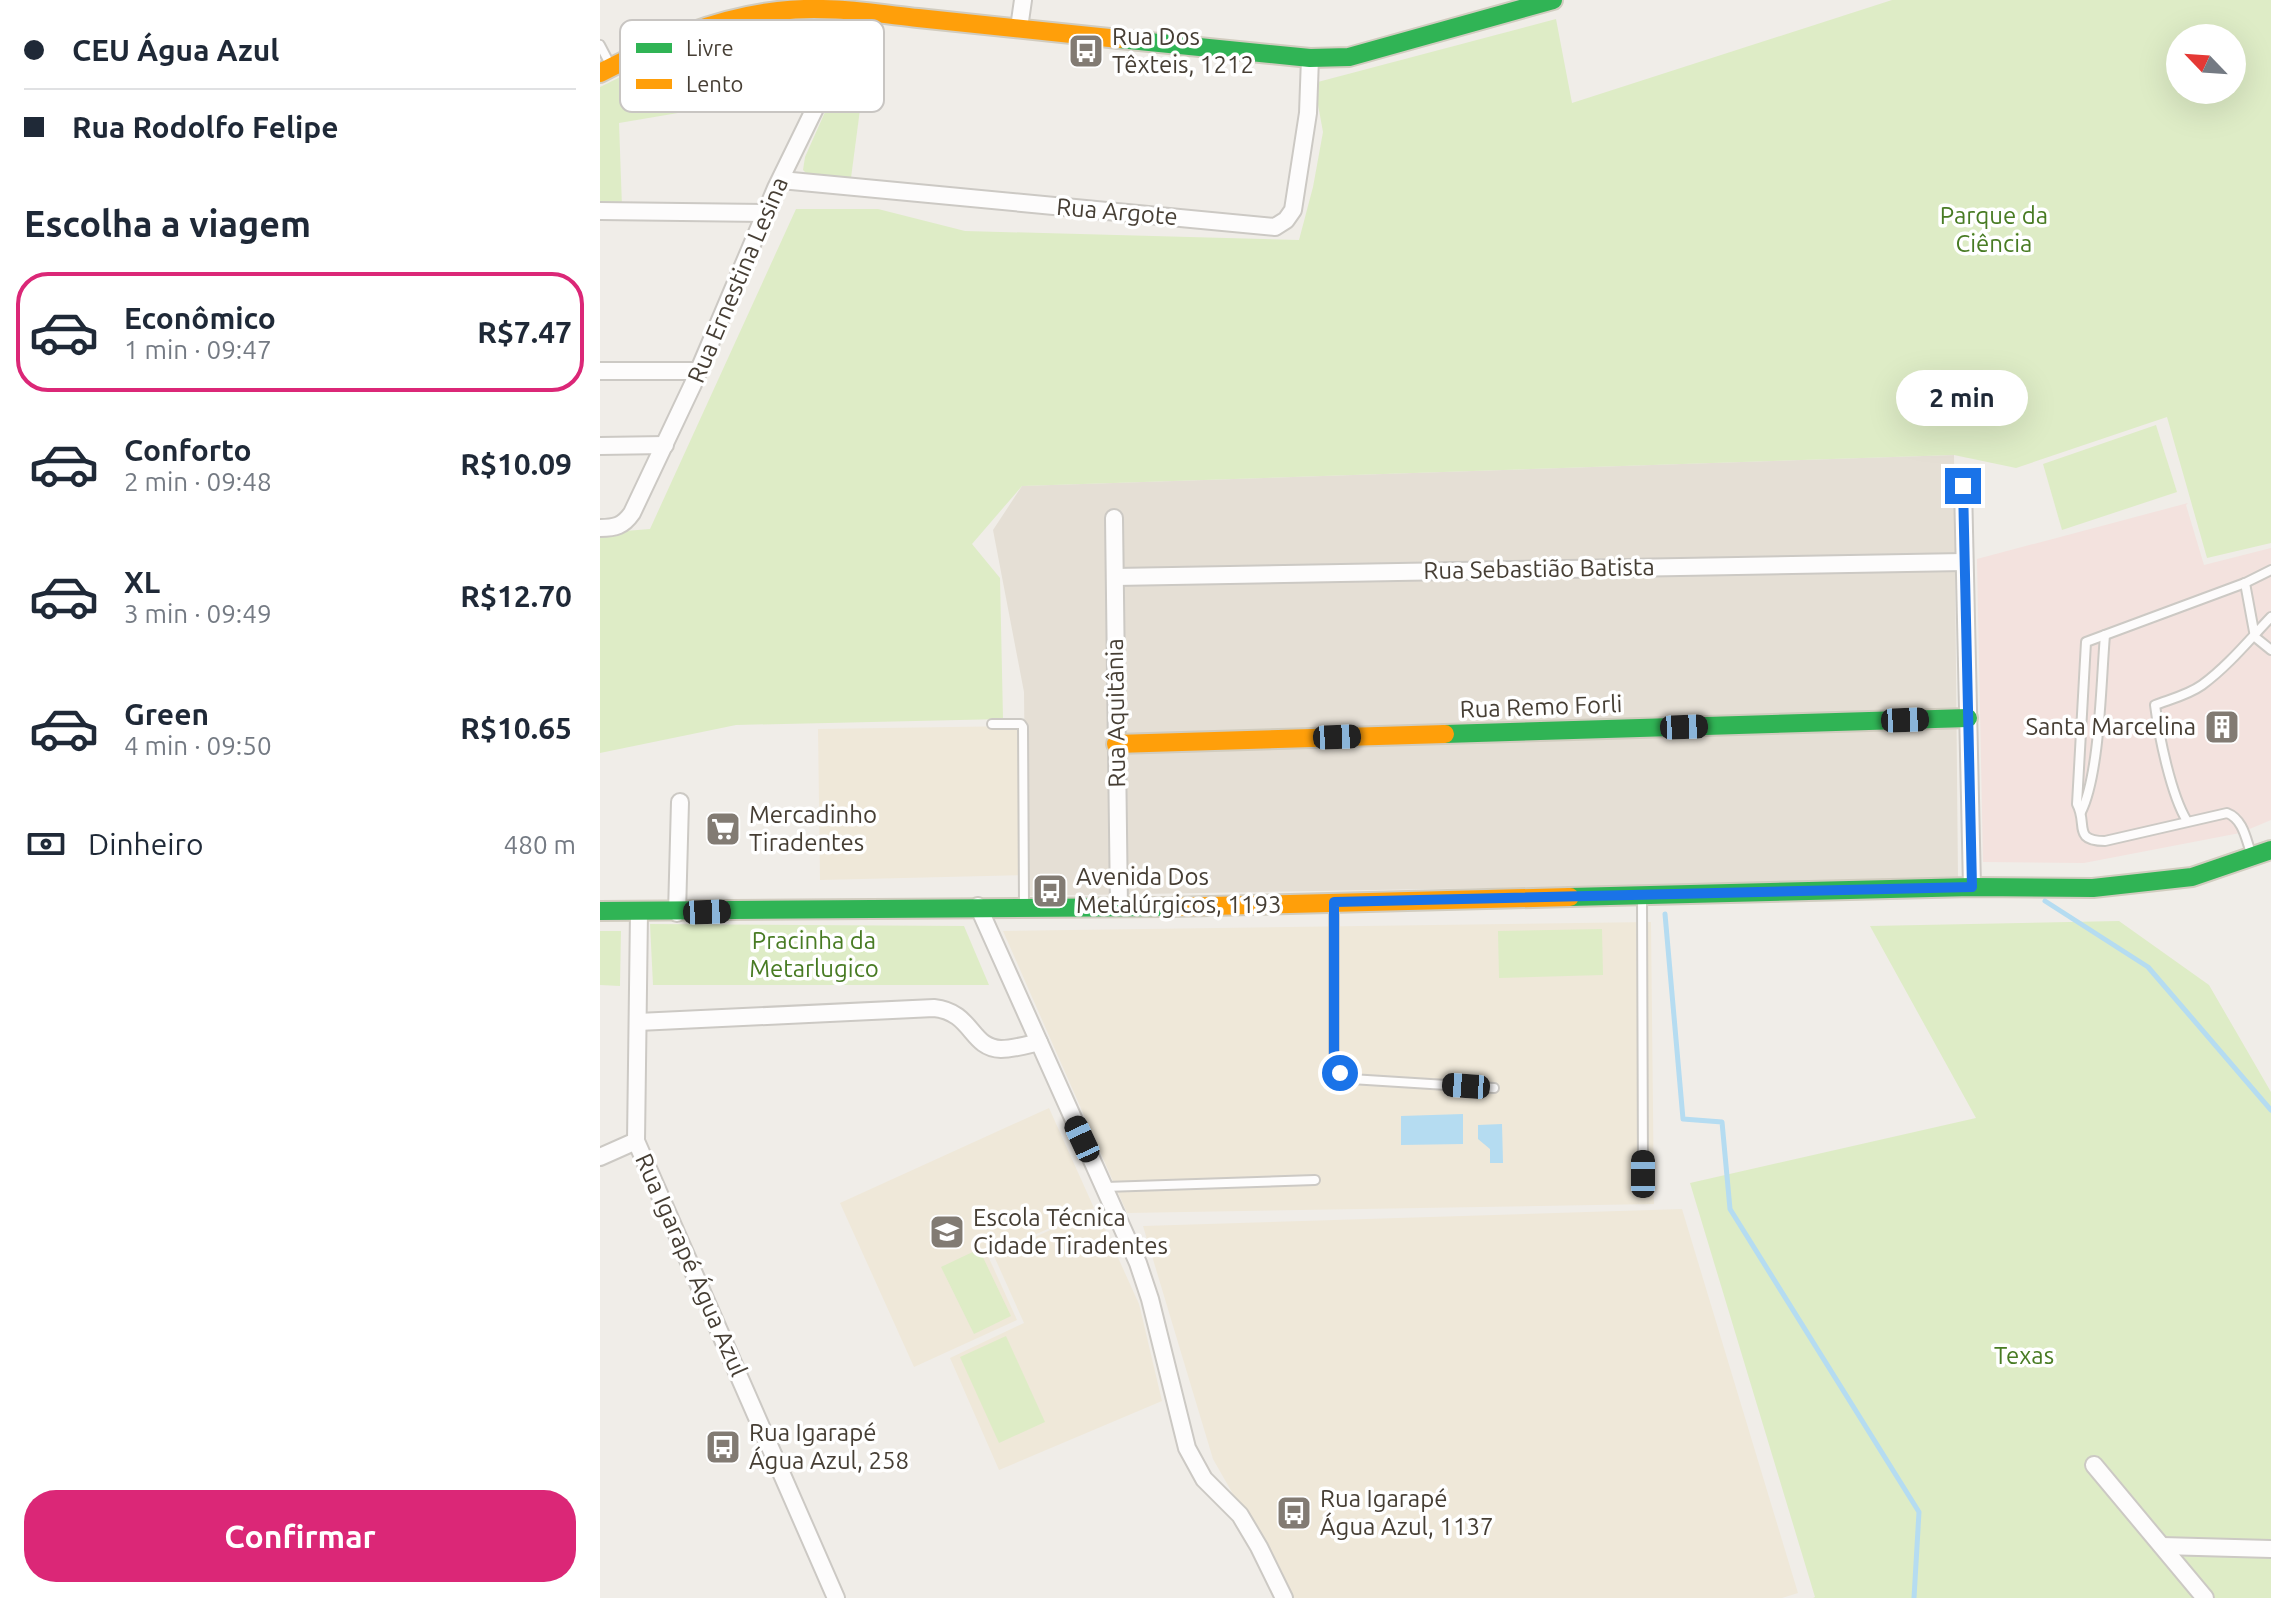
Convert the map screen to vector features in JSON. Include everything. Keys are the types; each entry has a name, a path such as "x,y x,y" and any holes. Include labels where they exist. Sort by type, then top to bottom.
{"main road":[{"path":"737,20 772,11 839,10 1310,58 1349,57 1553,0"},
{"name":"Rua Remo Forli","path":"1116,744 1968,718"},
{"path":"600,911 677,913 1024,905 1119,908 1972,887 2093,888 2192,877 2271,850"}],"street":[{"path":"1019,28 1023,0"},
{"name":"Rua Ernestina Lesina","path":"858,20 862,12"},
{"name":"Rua Argote","path":"781,180 1275,227 1286,220 1293,210 1308,113 1310,58"},
{"name":"Rua Ernestina Lesina","path":"600,528 624,524 632,513 814,112"},
{"path":"600,211 766,213"},
{"path":"600,371 698,371"},
{"path":"600,446 665,445"},
{"path":"1963,486 1972,887"},
{"name":"Rua Aquitânia","path":"1114,518 1119,908"},
{"name":"Rua Sebastião Batista","path":"1115,577 1964,562"},
{"path":"677,913 680,802"},
{"path":"978,906 1138,1263 1187,1448 1204,1479 1240,1515 1284,1598"},
{"name":"Rua Igarapé Água Azul","path":"639,912 636,1141 836,1598"},
{"path":"638,1022 934,1008 957,1014 978,1039 990,1047 1003,1049 1039,1042"},
{"path":"600,1157 636,1141"},
{"path":"2094,1465 2205,1598"},
{"path":"2162,1546 2271,1549"}],"lane":[{"path":"600,45 606,70"},
{"path":"2252,857 2243,829 2234,815 2227,813 2105,841 2092,841 2086,837 2082,830 2081,806 2086,642 2245,583 2271,570"},
{"path":"2245,583 2255,637 2271,650"},
{"path":"2187,821 2173,785 2157,725 2155,705 2185,695 2203,684 2255,637 2271,617"},
{"path":"2081,806 2094,758 2105,635"},
{"path":"992,724 1021,724 1023,727 1024,905"},
{"path":"1642,895 1643,1174"},
{"path":"1334,902 1334,1055 1340,1073 1351,1079 1494,1088"},
{"path":"1104,1187 1315,1180"}],"shaded area":[{"path":"1954,455 1958,880 1026,896 1024,692 993,530 1022,486"},
{"path":"2188,503 2186,505 2204,565 2271,548 2271,820 2240,833 2084,863 1983,862 1977,559"},
{"path":"1021,726 1024,875 820,880 818,729"},
{"path":"1651,922 1654,1204 1127,1213 1003,931"},
{"name":"Escola Técnica Cidade Tiradentes","path":"1049,1108 1094,1208 988,1256 1017,1320 914,1367 840,1203"},
{"path":"1096,1209 1139,1304 1162,1401 999,1470 950,1358 1024,1323 994,1256"},
{"path":"1682,1209 1798,1593 1782,1598 1292,1598 1213,1459 1143,1226"}],"green space":[{"name":"Parque da Ciência","path":"1892,0 2271,0 2271,543 2207,558 2167,417 2016,468 1954,455 1022,486 972,544 1000,578 1003,719 736,725 600,753 600,533 650,529 796,209 878,209 965,231 1299,240 1323,132 1314,83 1556,19 1572,103"},
{"path":"620,77 620,112 678,112 619,123 622,207 600,206 600,87"},
{"path":"825,112 860,112 851,178 807,174 803,170 805,157"},
{"path":"2156,425 2177,492 2062,530 2043,464"},
{"name":"Texas","path":"2119,921 2209,985 2271,1092 2271,1598 1813,1598 1690,1183 1976,1118 1870,926"},
{"name":"Pracinha da Metarlugico","path":"650,924 964,926 989,985 653,985"},
{"path":"1602,929 1603,975 1499,978 1498,931"},
{"path":"600,931 621,931 620,986 600,985"},
{"path":"979,1249 1011,1316 974,1334 941,1267"},
{"path":"1006,1336 1045,1422 999,1443 960,1357"}],"water":[{"path":"1463,1114 1463,1144 1401,1145 1401,1116"},
{"path":"1502,1124 1503,1163 1490,1163 1490,1149 1478,1139 1478,1125"}],"waterway":[{"path":"2045,901 2148,967 2271,1110"},
{"path":"1665,914 1683,1119 1722,1122 1730,1209 1919,1512 1914,1598"}],"traffic: fast":[{"path":"1119,39 1310,58 1349,57 1553,0"},
{"path":"1445,734 1968,718"},
{"path":"1570,897 1972,887 2093,888 2192,877 2271,850"},
{"path":"600,911 1170,907"}],"traffic: slow":[{"path":"731,20 795,9 848,10 1119,39"},
{"path":"600,73 620,63"},
{"path":"1116,744 1445,734"},
{"path":"1170,907 1570,897"}],"place":[{"name":"Rua Dos Têxteis, 1212","path":"1086,51"},
{"name":"Santa Marcelina","path":"2222,727"},
{"name":"Mercadinho Tiradentes","path":"723,829"},
{"name":"Avenida Dos Metalúrgicos, 1193","path":"1050,891"},
{"name":"Escola Técnica Cidade Tiradentes","path":"947,1232"},
{"name":"Rua Igarapé Água Azul, 258","path":"723,1447"},
{"name":"Rua Igarapé Água Azul, 1137","path":"1294,1513"}],"route":[{"path":"1340,1073 1334,1055 1334,902 1972,887 1963,486"}]}
